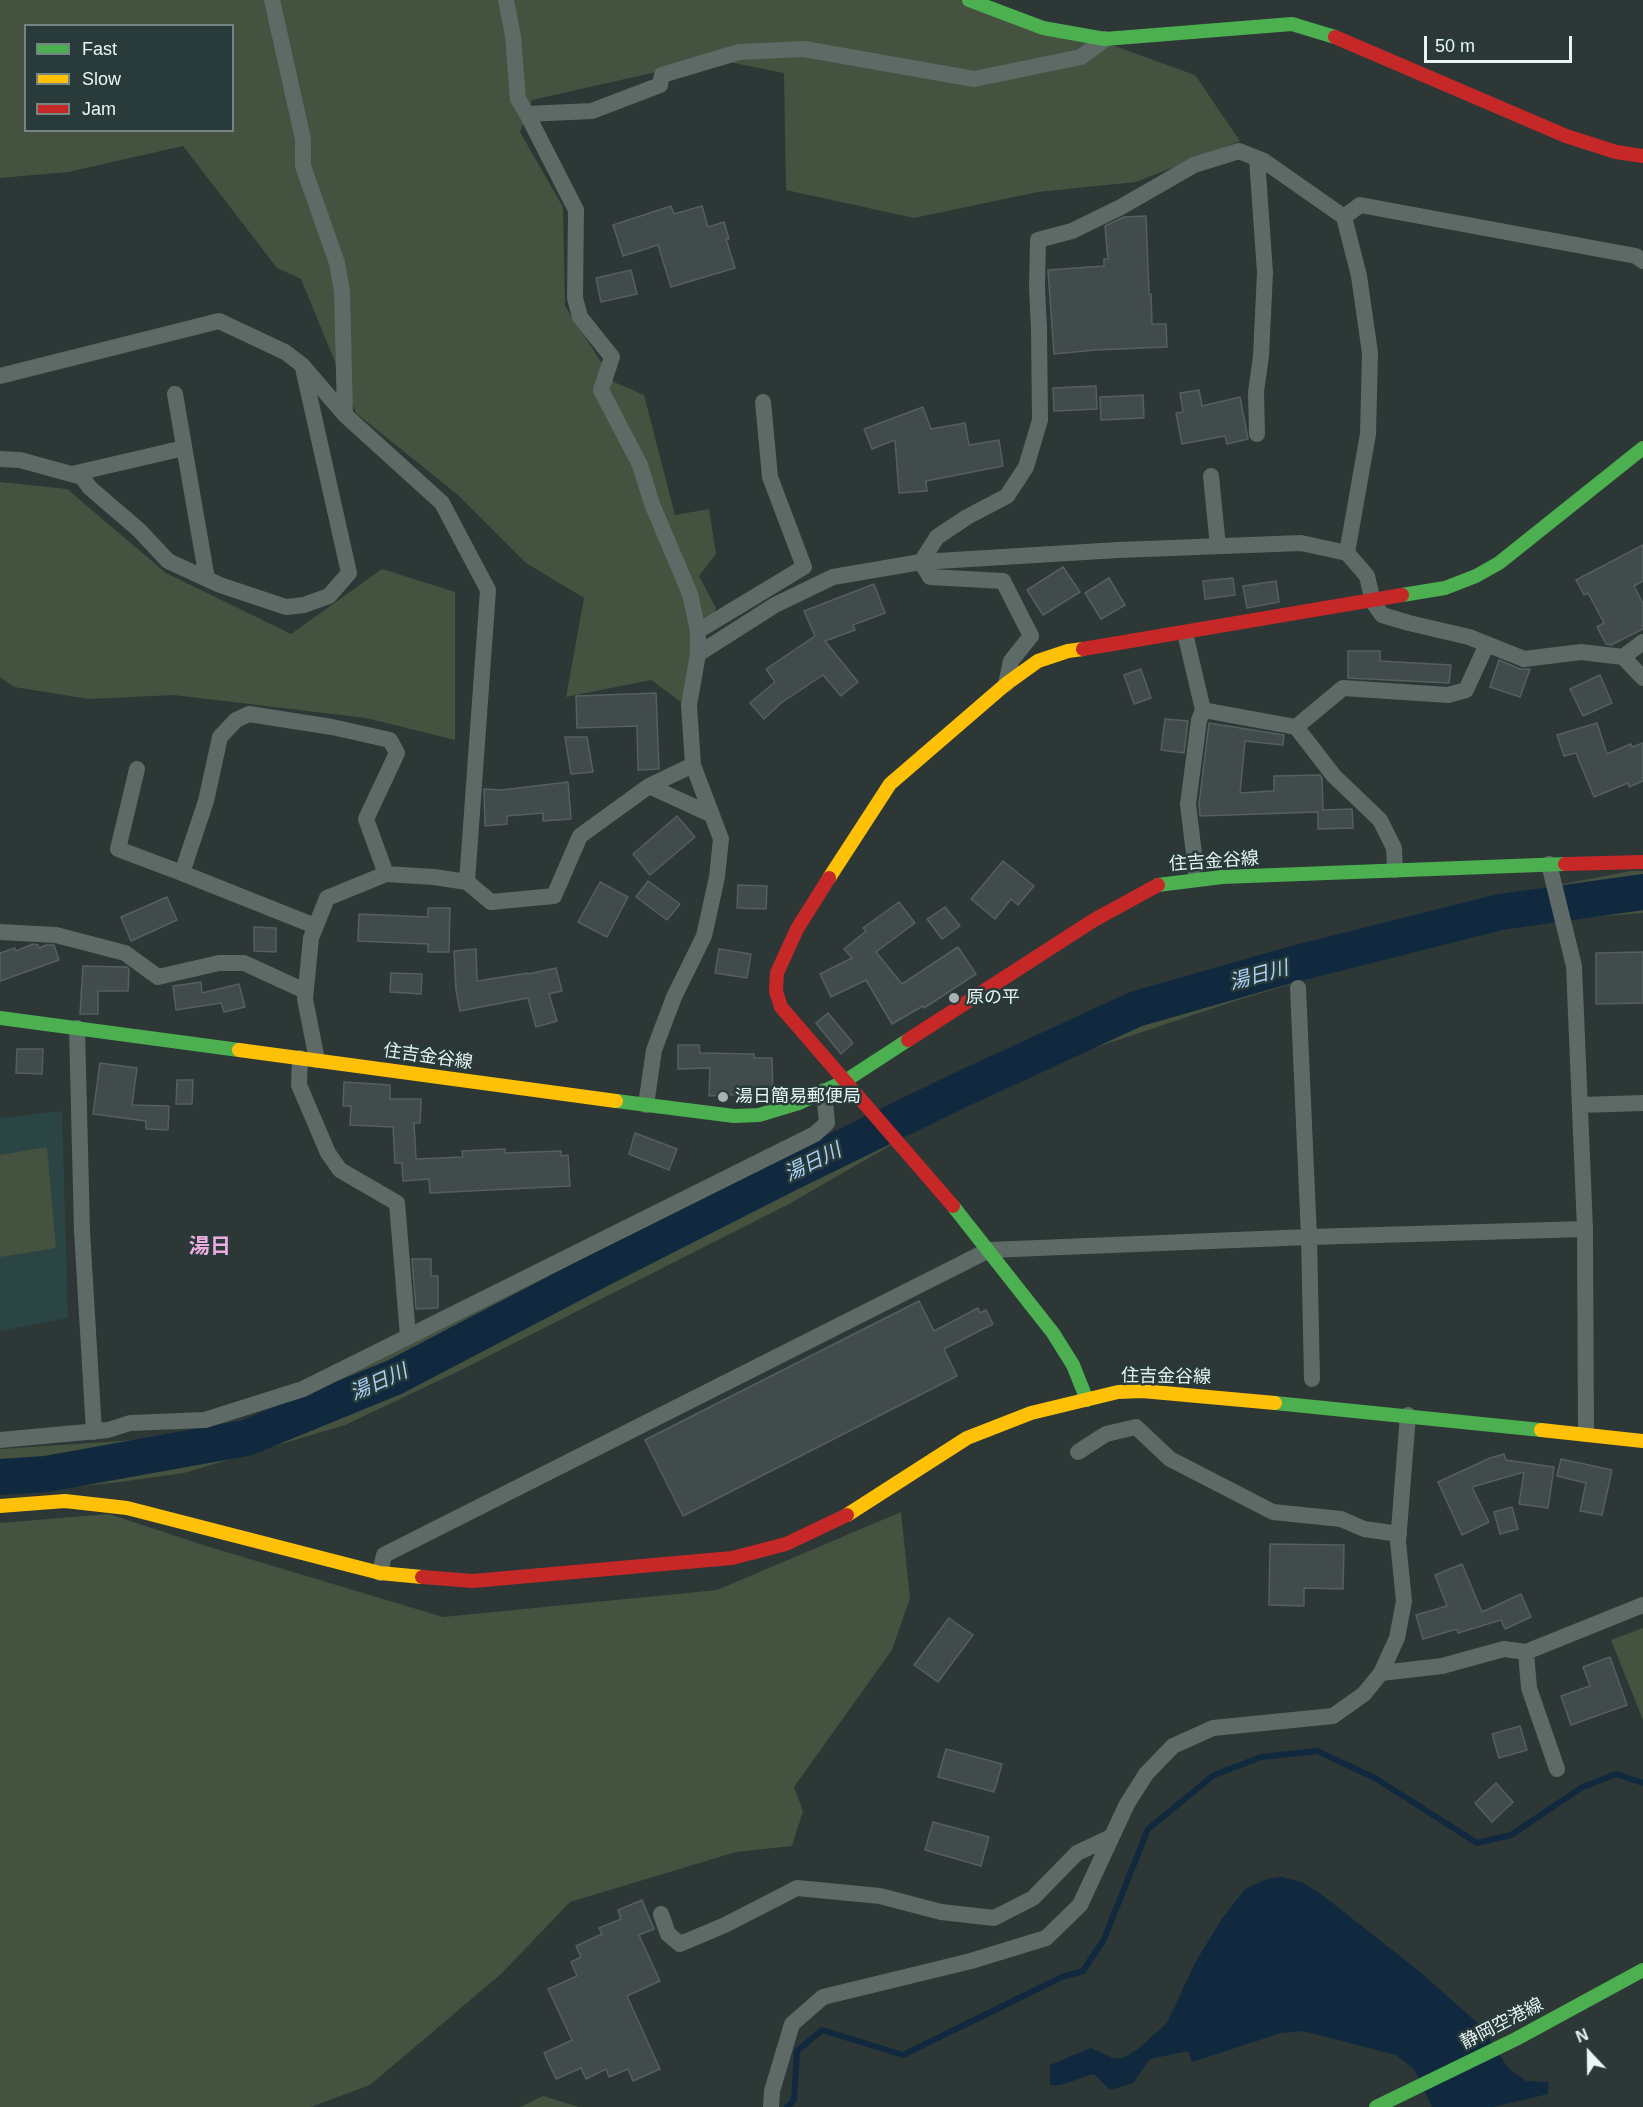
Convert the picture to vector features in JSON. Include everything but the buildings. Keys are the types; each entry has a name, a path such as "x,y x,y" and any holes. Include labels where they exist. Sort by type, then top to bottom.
{"street":[{"path":"272,0 303,139 303,166 337,263 342,291 345,416"},
{"path":"506,0 513,36 518,99 576,210 575,298 580,317 612,357 601,390 640,465 652,504 690,594 698,631 698,654 689,705 693,765 721,839 717,877 704,936 674,996 654,1050 646,1105"},
{"path":"969,0 1043,28 1105,39 1292,24 1354,45 1566,136 1616,152 1643,156"},
{"path":"527,114 592,111 660,85 662,75 739,52 804,49 974,79 1081,57 1105,39"},
{"path":"921,562 938,537 966,517 1007,496 1026,467 1040,420 1038,240 1072,231 1121,207 1194,165 1239,151 1264,161 1344,217 1359,276 1370,352 1368,434 1347,553"},
{"path":"1257,159 1265,273 1261,356 1256,392 1257,434"},
{"path":"1344,217 1360,206 1636,256 1643,261"},
{"path":"0,376 219,321 285,352 302,365 345,416 442,503 488,590 467,882"},
{"path":"0,459 20,460 82,477 90,488 139,530 168,561 220,585 286,607 304,605 329,596 349,573 302,365"},
{"path":"175,394 207,579"},
{"path":"698,631 804,567 770,477 763,402"},
{"path":"72,474 184,448"},
{"path":"1087,1400 1078,1374 1056,1337 989,1250 900,1141 781,1007 776,991 777,973 797,928 880,797 909,766 1006,684 1038,661 1068,651 1373,602 1445,588 1476,576 1499,563 1643,448"},
{"path":"1211,476 1218,546"},
{"path":"698,654 775,604 833,577 921,562 1301,543 1347,553 1367,576 1373,602 1382,615 1469,637 1524,659 1581,652 1623,657 1643,678"},
{"path":"921,562 930,577 1003,581 1031,636 1011,661 1006,684"},
{"path":"1185,633 1203,710 1199,720 1188,804 1197,879"},
{"path":"1623,657 1643,642"},
{"path":"1296,727 1343,688 1448,694 1466,690 1487,644"},
{"path":"1203,710 1296,727 1334,776 1380,820 1394,848 1395,870"},
{"path":"182,873 206,801 220,737 236,720 249,714 332,727 390,740 397,753 366,819 386,874"},
{"path":"408,1336 397,1203 340,1170 328,1153 299,1085 309,1059 304,999 311,938 327,898 386,874 467,882 491,902 554,896 580,836 649,786 693,765"},
{"path":"137,769 118,849 315,926"},
{"path":"649,786 710,814"},
{"name":"住吉金谷線","path":"0,1018 646,1105 734,1116 759,1115 798,1103 845,1081 1094,920 1160,884 1197,879 1643,862"},
{"path":"1549,864 1574,966 1586,1229 1586,1434"},
{"path":"0,932 56,935 125,953 159,977 219,963 244,963 305,991"},
{"path":"1298,988 1310,1237 1312,1379"},
{"path":"77,1028 82,1231 94,1432"},
{"path":"0,1440 108,1431 130,1423 205,1420 303,1389 815,1134 827,1123 824,1091"},
{"path":"1581,1105 1643,1103"},
{"path":"380,1573 384,1555 989,1250 1586,1229"},
{"name":"住吉金谷線","path":"0,1506 65,1501 127,1508 380,1573 473,1581 732,1558 786,1544 838,1521 967,1438 1031,1413 1118,1392 1142,1391 1281,1402 1643,1441"},
{"path":"771,2107 772,2091 792,2024 823,1997 971,1961 1046,1938 1080,1905 1127,1804 1146,1774 1173,1746 1213,1728 1333,1716 1364,1694 1381,1673 1397,1638 1404,1601 1399,1534 1408,1415"},
{"path":"1078,1452 1107,1434 1136,1427 1170,1459 1273,1512 1341,1519 1364,1529 1399,1534"},
{"path":"1381,1673 1442,1666 1504,1649 1526,1652 1643,1605"},
{"path":"1526,1652 1529,1688 1557,1769"},
{"path":"661,1914 668,1934 680,1944 724,1925 796,1888 880,1896 941,1912 994,1918 1033,1898 1077,1853 1111,1837"},
{"name":"静岡空港線","path":"1376,2107 1516,2039 1643,1970"}],"shaded area":[{"path":"62,1111 68,1318 0,1331 0,1118"},
{"path":"1281,1877 1302,1882 1321,1894 1420,1972 1481,2026 1508,2068 1526,2081 1549,2082 1548,2094 1493,2107 1432,2107 1414,2069 1396,2055 1303,2031 1281,2033 1192,2062 1188,2051 1150,2059 1133,2083 1110,2090 1094,2074 1066,2083 1050,2085 1050,2065 1091,2048 1112,2058 1123,2058 1138,2049 1167,2023 1195,1963 1221,1920 1245,1889 1267,1879"}],"green space":[{"path":"0,0 987,0 1195,75 1240,141 1136,182 1038,192 914,218 786,190 784,73 714,59 532,100 520,132 563,207 565,306 614,382 644,395 675,515 709,509 716,554 699,576 716,608 681,702 651,680 566,697 584,598 526,563 458,495 356,413 301,279 277,268 183,146 68,172 0,178"},
{"path":"0,482 67,489 166,573 291,634 382,569 455,592 455,740 366,718 174,695 89,699 14,687 0,677"},
{"path":"1631,871 1643,871 1643,913 1542,921 1421,945 1238,1000 1079,1053 912,1133 789,1204 461,1370 345,1425 184,1473 112,1483 0,1493 0,1449 151,1439 266,1416 516,1287 679,1213 833,1137 920,1100 997,1057 1123,999 1265,958 1405,924 1511,894"},
{"path":"47,1147 56,1248 0,1257 0,1155"},
{"path":"901,1512 910,1598 892,1650 794,1787 803,1811 792,1846 736,1852 570,1902 501,1974 370,2085 311,2107 0,2107 0,1523 109,1514 203,1545 443,1617 717,1590"},
{"path":"1643,1628 1643,1720 1611,1640"},
{"path":"543,2096 579,2107 520,2107"}],"waterway":[{"name":"湯日川","path":"0,1477 46,1474 246,1438 395,1377 790,1173 956,1092 1136,1009 1290,965 1500,912 1643,892"},
{"path":"787,2107 794,2100 797,2051 822,2030 903,2055 1062,1977 1083,1971 1104,1939 1148,1829 1214,1775 1261,1757 1317,1751 1375,1778 1477,1843 1511,1835 1581,1788 1616,1774 1643,1783"}],"traffic: fast":[{"path":"969,0 1043,28 1105,39 1292,24 1335,37"},
{"path":"1402,595 1445,588 1476,576 1499,563 1643,448"},
{"path":"1158,885 1222,877 1565,864"},
{"path":"0,1018 239,1050"},
{"path":"616,1101 734,1116 759,1115 799,1103 845,1081 908,1040"},
{"path":"953,1206 1053,1333 1073,1365 1087,1400"},
{"path":"1275,1403 1541,1430"},
{"path":"1376,2107 1516,2039 1643,1970"}],"traffic: slow":[{"path":"829,878 890,784 1006,684 1038,661 1068,651 1083,649"},
{"path":"239,1050 616,1101"},
{"path":"847,1515 967,1438 1031,1413 1118,1392 1142,1391 1275,1403"},
{"path":"1541,1430 1643,1441"},
{"path":"0,1506 65,1501 127,1508 380,1573 422,1577"}],"traffic: jam":[{"path":"1335,37 1566,136 1616,152 1643,156"},
{"path":"1083,649 1402,595"},
{"path":"1565,864 1643,862"},
{"path":"829,878 797,929 777,973 776,991 781,1007 953,1206"},
{"path":"908,1040 1094,920 1158,885"},
{"path":"422,1577 473,1581 732,1558 786,1544 847,1515"}],"place":[{"name":"原の平","path":"954,998"},
{"name":"湯日簡易郵便局","path":"723,1097"}],"district":[{"name":"湯日","path":"210,1247"}]}
